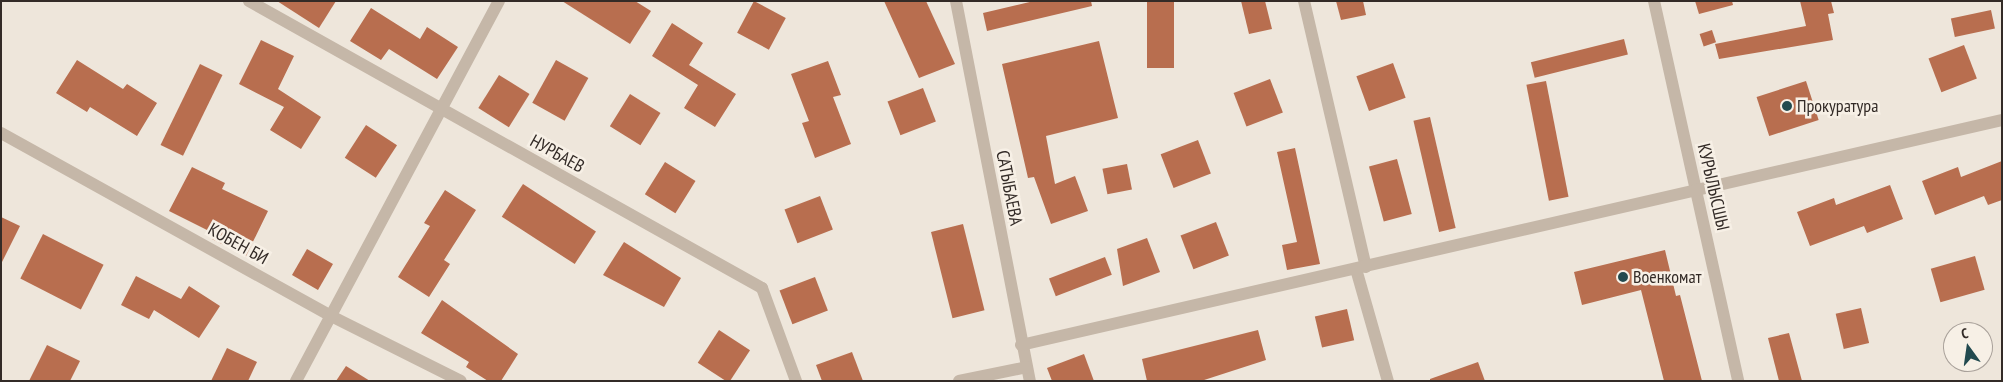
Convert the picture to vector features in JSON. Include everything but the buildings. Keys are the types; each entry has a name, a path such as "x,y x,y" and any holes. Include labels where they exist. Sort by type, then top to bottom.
{"street":[{"name":"НУРБАЕВ","path":"249,1 762,288 796,381"},
{"path":"296,381 443,111 499,1"},
{"name":"САТЫБАЕВА","path":"956,1 1030,381"},
{"path":"1304,1 1361,268 1388,381"},
{"name":"КУРЫЛЫСШЫ","path":"1654,1 1738,381"},
{"path":"1022,345 2002,120"},
{"name":"КОБЕН БИ","path":"1,133 331,316 461,381"},
{"path":"959,381 1026,367"}],"place":[{"name":"Прокуратура","path":"1787,106"},
{"name":"Военкомат","path":"1623,277"}]}
